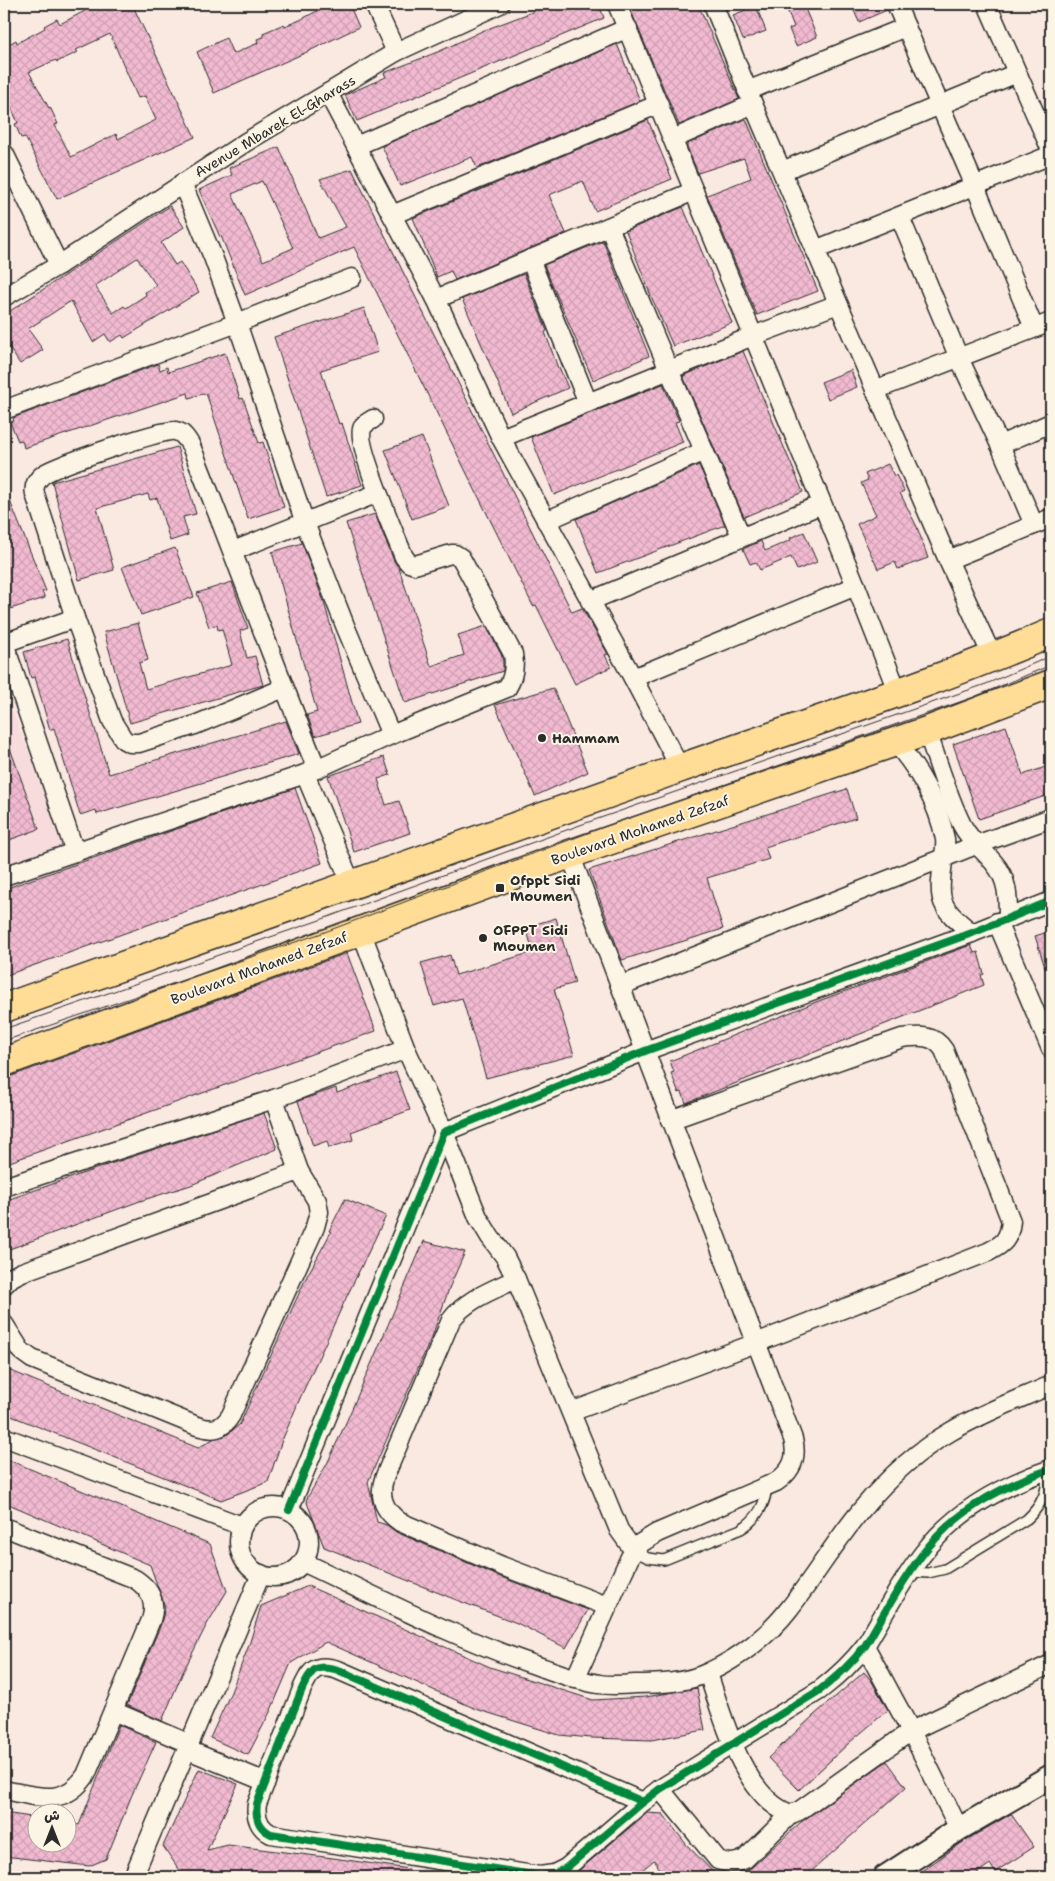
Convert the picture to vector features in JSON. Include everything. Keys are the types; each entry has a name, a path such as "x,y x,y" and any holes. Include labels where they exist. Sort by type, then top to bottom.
{"main road":[{"path":"4,1008 351,883 898,693 993,658 1051,633"},
{"name":"Boulevard Mohamed Zefzaf","path":"4,1062 570,854 927,731 1051,684"}],"street":[{"path":"374,4 396,52"},
{"name":"Avenue Mbarek El-Gharass","path":"4,297 59,264 246,142 328,92 396,52 500,4"},
{"path":"617,4 856,586 898,693"},
{"path":"896,4 1034,328"},
{"path":"987,4 1051,150"},
{"path":"718,5 750,98 948,560 993,658"},
{"path":"673,139 750,98 906,27"},
{"path":"356,146 628,28"},
{"path":"782,172 1017,73"},
{"path":"328,92 436,300 501,438 633,678 680,768"},
{"path":"392,215 659,104"},
{"path":"4,153 59,264"},
{"path":"815,250 1051,155"},
{"path":"182,183 237,323 305,523 391,735"},
{"path":"436,300 694,191"},
{"path":"900,217 959,358 1000,445 1034,525"},
{"path":"609,227 741,536"},
{"path":"530,260 588,403"},
{"path":"4,410 352,278"},
{"path":"501,438 753,336 838,304"},
{"path":"875,390 1051,322"},
{"path":"4,876 311,772 391,735 507,688 512,680 513,654 461,558 451,554 415,566 404,557 378,493 360,437 363,426 373,419"},
{"path":"1000,445 1051,423"},
{"path":"284,688 195,725 139,744 130,744 122,738 112,721 75,618 34,494 37,480 51,471 108,449 162,432 172,430 185,436 191,446 233,551 284,688 311,772 351,883"},
{"path":"546,521 704,451"},
{"path":"233,551 378,493"},
{"path":"590,601 741,536 822,504"},
{"path":"948,560 1051,518"},
{"path":"633,678 856,586"},
{"path":"75,618 4,643 75,852"},
{"path":"927,731 959,818 969,837 1001,873 1008,894 1002,920 1048,1030 1051,1049"},
{"path":"894,741 917,770 937,814 945,839 940,891 942,905 947,912 972,933"},
{"path":"620,986 976,845 1051,818"},
{"path":"570,854 795,1447 795,1455 789,1471 783,1478 767,1487 657,1533 634,1550 575,1679"},
{"path":"289,1510 444,1132 644,1052 972,933 1051,901"},
{"path":"361,930 406,1049 444,1132 478,1217 505,1257 516,1279 619,1530 634,1550"},
{"path":"571,1412 756,1343 988,1252 1002,1246 1009,1234 1011,1221 944,1050 939,1042 929,1038 918,1036 902,1038 670,1120"},
{"path":"4,1187 274,1099 406,1049"},
{"path":"4,1324 19,1348 28,1357 197,1426 214,1430 224,1425 231,1415 317,1223 319,1212 317,1200 299,1171 274,1099"},
{"path":"4,1285 22,1272 299,1171"},
{"path":"516,1279 463,1306 451,1320 385,1476 381,1493 383,1502 392,1517 400,1522 502,1566 608,1606"},
{"path":"303,1562 423,1619 510,1657 575,1679 600,1684 660,1684 708,1673 762,1638 788,1611 862,1508 916,1457 952,1431 1051,1385"},
{"path":"4,1437 242,1526"},
{"path":"643,1802 326,1666 313,1670 307,1678 257,1804 257,1817 261,1826 271,1834 540,1876 554,1874 566,1868 660,1789 820,1690 845,1670 865,1646 911,1572 935,1539 975,1505 1049,1469"},
{"path":"280,1507 289,1510 303,1523 307,1532 308,1551 303,1562 294,1570 284,1575 273,1577 251,1569 243,1560 239,1549 242,1526 254,1512 262,1508 280,1507"},
{"path":"4,1527 144,1585 152,1598 153,1612 86,1775 80,1784 68,1793 54,1798 4,1790"},
{"path":"133,1877 261,1574"},
{"path":"865,1646 911,1730 959,1829"},
{"path":"660,1789 718,1860 727,1864 736,1863 745,1858 791,1814 799,1811 911,1730 1051,1664"},
{"path":"708,1673 732,1745 759,1791 783,1812 791,1814"},
{"path":"113,1711 266,1782"},
{"path":"885,1877 959,1829 1051,1776"}],"lane":[{"path":"911,1572 928,1573 945,1569 1027,1519 1035,1512 1044,1496 1049,1469"},
{"path":"634,1550 648,1558 664,1560 741,1529 760,1512 764,1504 767,1487"}],"shaded area":[{"path":"4,689 65,846 4,865"}],"building":[{"path":"98,4 132,4 195,137 57,199 25,137 21,138 15,124 18,123 4,91 4,47 16,40 17,43 45,28 44,26 57,19 60,24","holes":["110,34 138,98 145,96 156,120 118,139 116,134 71,157 55,125 58,124 50,107 29,72 56,60 57,62 78,52 76,50"]},
{"path":"314,4 349,4 359,27 214,93 197,52 226,38 233,54 258,43 257,39 264,37 263,33 284,24 285,26 300,20 317,11"},
{"path":"532,4 599,4 604,18 357,121 345,95 386,77 384,73 440,51 482,31 535,11"},
{"path":"628,4 698,4 739,99 679,125"},
{"path":"785,4 803,4 817,37 796,46 789,29 794,27"},
{"path":"851,4 886,4 887,10 859,22"},
{"path":"756,6 766,31 743,40 733,15"},
{"path":"617,44 640,101 477,168 472,157 400,186 382,146"},
{"path":"746,119 818,291 757,315 707,195 751,178 744,158 698,173 687,147 687,144"},
{"path":"648,120 672,179 595,211 583,181 549,195 566,233 455,280 451,271 437,277 413,218"},
{"path":"279,147 318,238 346,227 320,179 352,169 572,612 582,608 608,654 605,655 611,667 575,684 536,605 533,606 354,247 245,295 221,236 199,190 232,175 229,168","holes":["262,181 293,248 263,261 232,194"]},
{"path":"170,206 184,227 161,243 175,265 180,262 199,292 124,338 122,335 110,342 105,334 93,342 71,301 28,329 43,350 20,364 4,340 4,315","holes":["137,258 156,285 145,292 146,295 126,308 124,306 113,313 95,286"]},
{"path":"683,207 732,323 673,346 626,231"},
{"path":"603,241 649,356 593,380 544,265"},
{"path":"524,274 547,331 545,332 558,368 568,388 511,413 462,299"},
{"path":"364,308 378,352 321,370 339,424 342,423 362,485 326,497 274,337"},
{"path":"743,351 803,492 744,517 683,376"},
{"path":"225,353 240,399 243,398 259,443 263,442 284,507 248,519 206,393 189,398 188,393 24,448 22,440 18,441 10,422 14,421 13,418 158,364 160,370 167,367 168,372"},
{"path":"851,370 857,387 828,399 821,382"},
{"path":"663,384 679,421 675,422 683,442 554,495 531,437"},
{"path":"422,437 449,506 412,519 385,450"},
{"path":"177,447 196,514 183,517 188,535 170,541 157,498 150,500 148,494 97,508 114,570 79,580 52,482"},
{"path":"888,464 904,491 900,493 917,527 928,558 898,569 895,562 878,569 857,524 876,515 861,483 868,480 865,474"},
{"path":"699,465 725,525 598,573 576,519"},
{"path":"4,486 46,591 42,592 45,598 10,609 8,602 4,604"},
{"path":"375,514 394,561 399,568 431,666 464,655 458,635 486,626 501,654 503,671 405,703 346,523"},
{"path":"804,532 817,562 797,570 791,557 760,570 756,562 750,564 743,549 761,541 765,551"},
{"path":"302,543 324,602 358,724 315,736 307,715 317,712 272,552"},
{"path":"175,548 194,597 141,615 122,567"},
{"path":"232,582 248,628 240,631 247,658 255,656 263,685 130,723 104,632 138,623 148,660 139,663 146,689 232,665 222,629 218,630 217,625 209,627 197,593"},
{"path":"67,639 109,774 286,721 299,754 97,814 96,810 80,815 54,728 50,730 35,677 31,678 24,652"},
{"name":"Hammam","path":"553,688 588,772 535,796 495,705"},
{"path":"1006,726 1023,775 1051,765 1051,794 979,819 953,744"},
{"path":"4,737 6,737 39,829 4,842"},
{"path":"384,757 390,775 378,779 386,805 399,801 410,833 354,852 328,776"},
{"path":"295,788 322,863 4,976 4,889"},
{"path":"847,789 856,818 765,847 769,859 707,878 723,929 622,960 589,870"},
{"path":"556,918 575,983 554,989 574,1055 486,1078 462,998 434,1006 421,963 450,955 456,975 533,952 526,927"},
{"path":"1051,931 1051,977 1048,977 1035,936"},
{"path":"971,945 974,953 978,952 984,974 981,975 984,985 686,1103 682,1092 679,1093 671,1073 674,1072 670,1061 816,1002"},
{"path":"347,953 376,1031 4,1164 4,1077 9,1077"},
{"path":"396,1072 410,1110 351,1132 353,1140 329,1148 327,1141 313,1146 298,1101 336,1088 337,1093"},
{"path":"264,1113 277,1149 191,1185 140,1201 4,1251 4,1201"},
{"path":"345,1199 386,1216 301,1396 281,1443 268,1482 221,1500 4,1413 4,1368 198,1448 213,1439 227,1435 240,1424 306,1278 331,1232 329,1231"},
{"path":"424,1241 465,1252 450,1286 433,1334 368,1482 377,1522 498,1576 588,1610 566,1648 517,1623 324,1547 306,1500 327,1464 348,1418"},
{"path":"4,1458 210,1544 227,1591 206,1626 183,1672 162,1721 127,1705 161,1624 165,1607 150,1565 4,1502"},
{"path":"308,1586 490,1667 593,1700 646,1697 697,1688 705,1730 651,1740 559,1735 476,1709 326,1642 291,1663 271,1710 248,1755 210,1738 231,1692 249,1645 261,1606"},
{"path":"864,1672 871,1680 888,1710 849,1743 799,1790 768,1758"},
{"path":"119,1725 156,1742 106,1859 89,1866 4,1856 4,1813 28,1817 28,1854 78,1854 79,1825"},
{"path":"887,1761 906,1787 805,1877 738,1877 752,1867 801,1822"},
{"path":"199,1769 238,1784 207,1850 228,1845 333,1858 409,1869 408,1877 184,1877 163,1846"},
{"path":"647,1813 663,1814 686,1844 718,1877 665,1877 654,1860 634,1877 571,1877"},
{"path":"1011,1814 1034,1847 995,1872 990,1864 972,1877 913,1877 966,1840"}],"tram line":[{"path":"4,1029 317,921 583,824 986,684 1051,656"},
{"path":"4,1041 322,933 601,828 974,697 1051,665"}],"cycle path":[{"path":"289,1510 444,1132 645,1051 972,933 1051,901"},
{"path":"643,1802 338,1670 324,1667 311,1673 302,1689 257,1804 257,1818 263,1829 271,1834 540,1876 554,1874 566,1868 660,1789 820,1690 850,1664 865,1646 917,1562 949,1525 990,1496 1020,1481 1051,1469"}],"place":[{"name":"Hammam","path":"542,738"},
{"name":"Ofppt Sidi Moumen","path":"500,888"},
{"name":"OFPPT Sidi Moumen","path":"483,938"}]}
